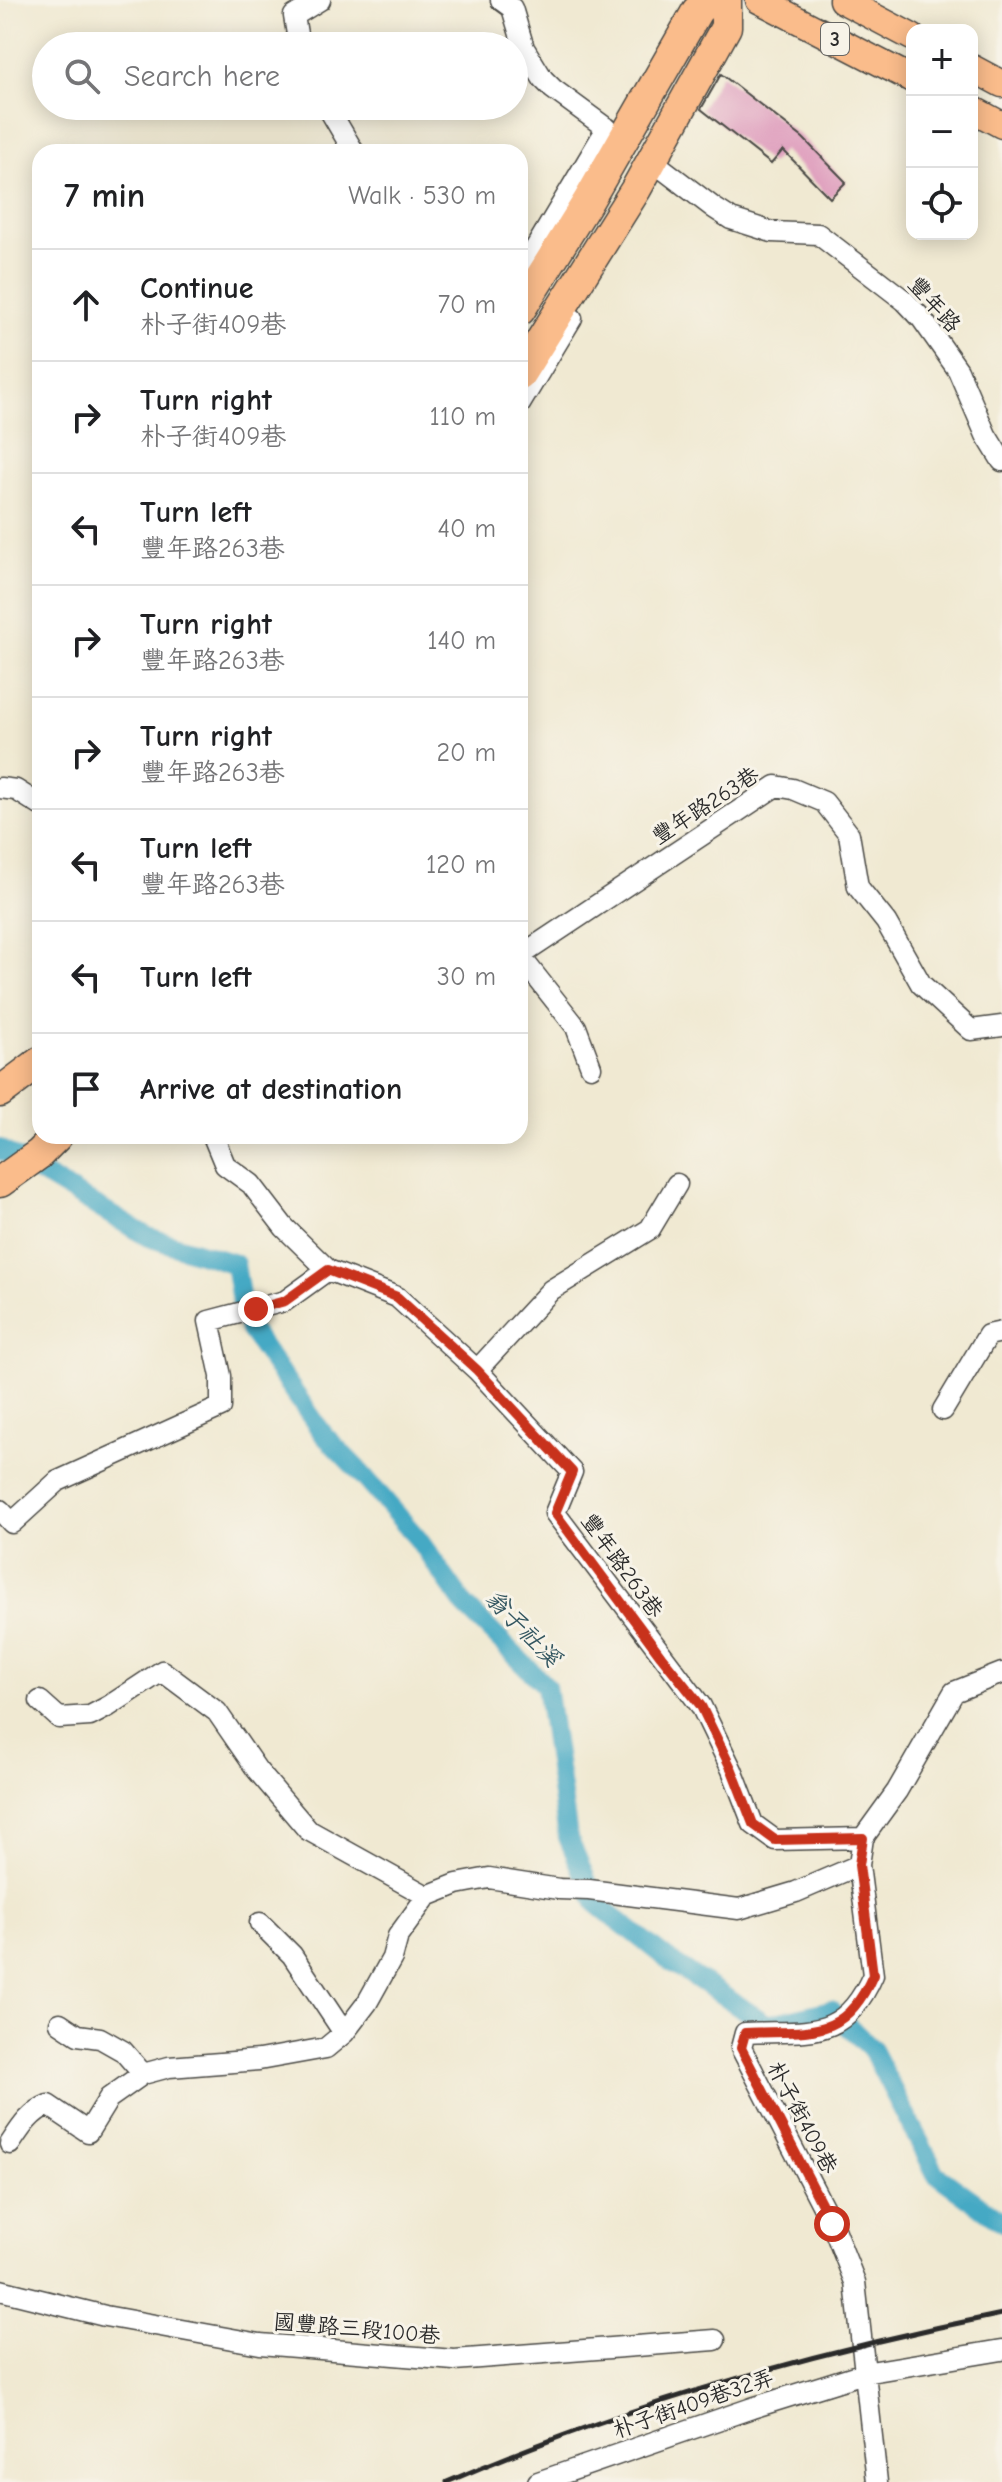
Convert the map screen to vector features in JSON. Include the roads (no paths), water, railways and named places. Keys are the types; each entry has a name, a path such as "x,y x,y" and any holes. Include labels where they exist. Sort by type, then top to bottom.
{"highway":[{"path":"528,297 588,201 697,11 708,0"},
{"path":"528,361 636,189 726,27 726,0"},
{"path":"0,1092 32,1068"},
{"path":"0,1182 49,1144"}],"main road":[{"name":"3","path":"759,0 906,76"},
{"name":"3","path":"842,0 906,34"},
{"path":"978,71 1002,84"},
{"path":"978,112 1002,125"}],"street":[{"path":"297,32 294,16 320,0"},
{"path":"501,0 512,8 519,32"},
{"path":"528,55 553,89 610,131 528,261"},
{"path":"335,120 349,144"},
{"name":"豐年路","path":"528,391 661,168 731,219 772,232 818,234 905,301 922,319 958,370 986,435 1002,461"},
{"name":"豐年路263巷","path":"528,951 776,786 793,789 824,802 849,834 858,887 886,922 921,984 971,1030 1002,1026"},
{"path":"8,789 32,801"},
{"path":"528,966 576,1027 591,1067"},
{"name":"豐年路263巷","path":"216,1144 225,1165 251,1184 284,1227 328,1270 397,1297 477,1370 572,1472 555,1513 701,1706 732,1770 753,1824 775,1840 863,1838"},
{"path":"477,1370 551,1290 650,1229 677,1184"},
{"path":"0,1510 12,1523 58,1481 221,1407 221,1376 209,1321 285,1301 328,1270"},
{"path":"943,1410 988,1335 1002,1332"},
{"path":"40,1701 59,1718 90,1716 162,1671 217,1712 257,1770 308,1830 427,1896"},
{"path":"863,1838 897,1791 954,1692 1002,1673"},
{"name":"朴子街409巷","path":"863,1838 859,1865 873,1975 865,1991 842,2019 823,2029 745,2033 741,2048 832,2224 855,2282 877,2482"},
{"path":"10,2144 38,2109 48,2105 88,2132 109,2098 143,2074 169,2067 259,2060 326,2048 344,2033 367,2003 392,1958 398,1936 427,1896 457,1884 489,1878 739,1909 796,1892 859,1865"},
{"path":"260,1923 292,1955 344,2033"},
{"path":"60,2023 78,2035 100,2038 123,2051 143,2074"},
{"name":"國豐路三段100巷","path":"0,2290 105,2316 260,2344 454,2360 715,2340"},
{"name":"朴子街409巷32弄","path":"538,2482 864,2373 1002,2350"}],"waterway":[{"name":"翁子社溪","path":"0,1149 148,1237 235,1264 250,1330 324,1435 418,1539 465,1606 546,1686 568,1837 596,1903 667,1959 768,2025 831,2010 871,2048 936,2174 1002,2222"}],"railway":[{"path":"447,2482 582,2429 720,2383 860,2345 1002,2314"}]}
